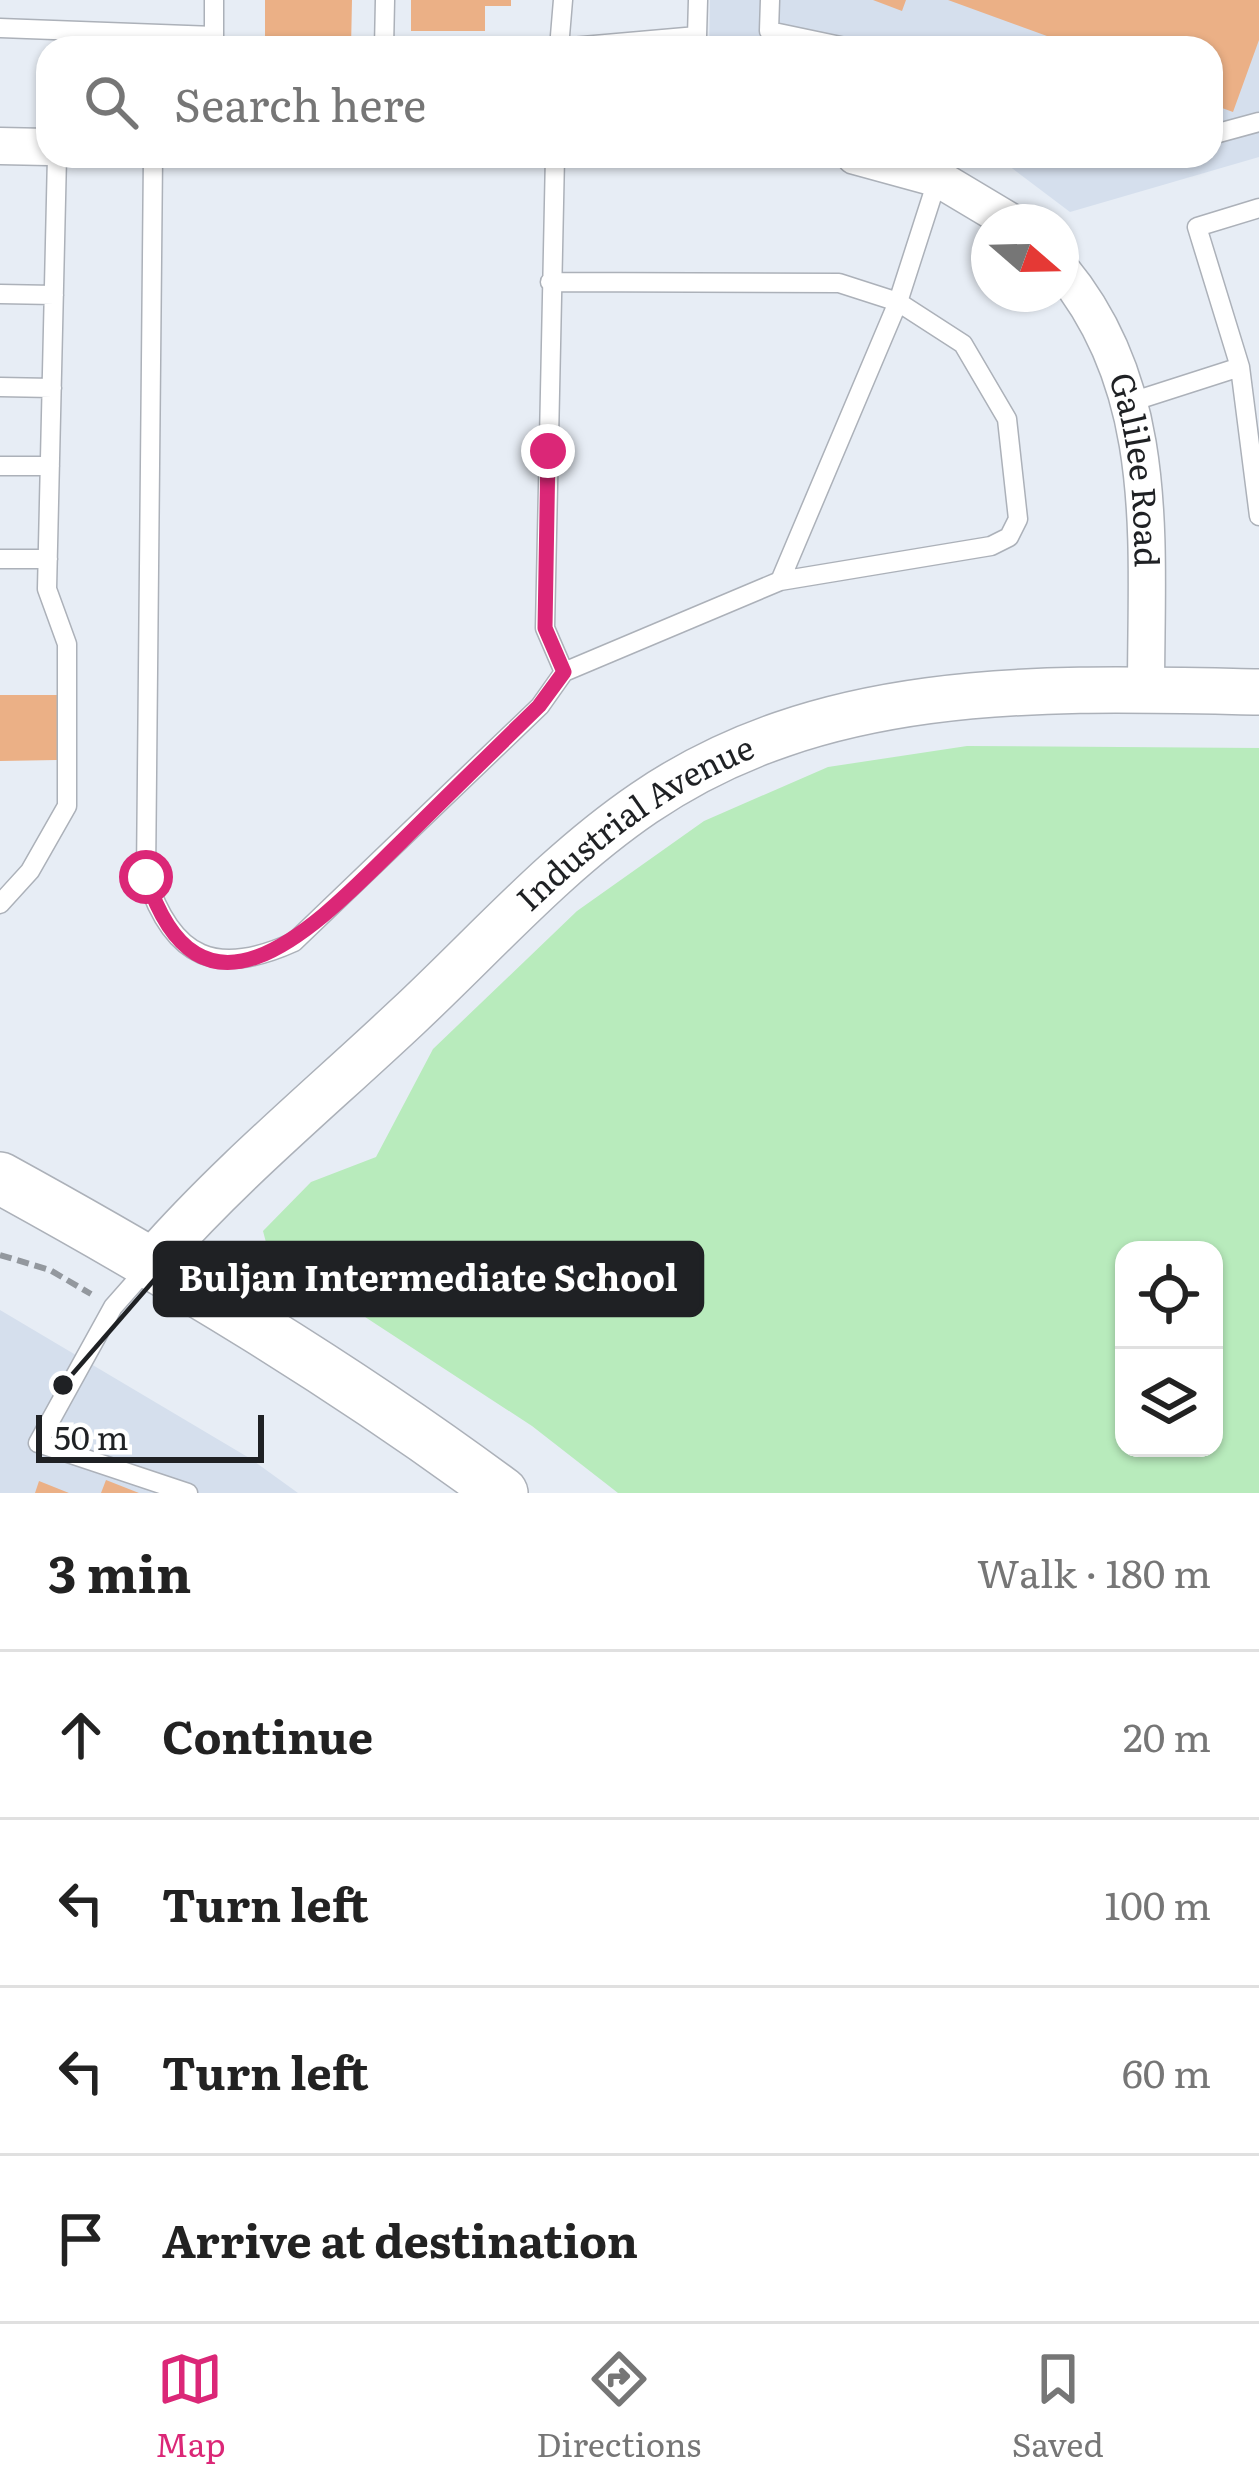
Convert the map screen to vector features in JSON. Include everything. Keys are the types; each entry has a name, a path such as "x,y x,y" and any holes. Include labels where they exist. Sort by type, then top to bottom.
{"main road":[{"path":"0,1178 153,1262 419,1431 502,1493"}],"street":[{"path":"0,146 36,147"},
{"path":"943,168 988,204"},
{"name":"Galilee Road","path":"1079,290 1113,350 1131,402 1146,487 1146,690"},
{"name":"Industrial Avenue","path":"153,1262 208,1198 409,1015 549,877 646,801 753,744 849,712 941,695 1259,692"}],"lane":[{"path":"214,0 214,36"},
{"path":"384,36 385,0"},
{"path":"561,36 563,0"},
{"path":"697,36 698,0"},
{"path":"770,0 770,31 794,36"},
{"path":"0,28 122,36"},
{"path":"1223,132 1259,122"},
{"path":"0,904 30,871 68,806 68,644 47,589 58,168"},
{"path":"153,168 146,877 156,909 195,951 219,962 246,962 294,942 539,706 564,672 780,581 991,546 1009,537 1018,520 1016,466 1007,419 988,379 963,344 898,302 839,283 550,282"},
{"path":"555,168 545,628 564,672"},
{"path":"780,581 898,302 942,168"},
{"path":"1259,208 1197,227 1240,367 1259,516"},
{"path":"0,294 54,295"},
{"path":"1131,402 1240,367"},
{"path":"0,387 52,388"},
{"path":"0,466 50,466"},
{"path":"0,559 48,560"},
{"path":"153,1262 113,1307 38,1444 188,1493"}],"path":[{"path":"0,1255 50,1270 91,1294"}],"shaded area":[{"path":"710,0 1259,0 1259,157 1223,167 1223,36 709,36"},
{"path":"1012,168 1221,168 1079,209 1079,204 1059,204"},
{"path":"0,1310 251,1459 298,1493 0,1493"}],"green space":[{"path":"967,746 1259,748 1259,1493 618,1493 532,1426 336,1298 272,1265 263,1231 311,1182 376,1157 433,1049 577,911 704,821 828,767"}],"building":[{"path":"265,0 352,0 351,36 265,36"},
{"path":"411,0 511,0 511,6 485,6 485,31 411,31"},
{"path":"873,0 906,0 902,11"},
{"path":"948,0 1259,0 1259,40 1233,112 1223,108 1223,36 1047,36"},
{"path":"0,695 57,695 57,760 0,761"},
{"path":"106,1480 139,1493 101,1493"},
{"path":"39,1481 69,1493 35,1493"}],"place":[{"name":"Buljan Intermediate School","path":"63,1385"}],"route":[{"path":"146,877 156,909 195,951 219,962 246,962 270,953 316,926 539,706 564,672 545,628 548,451"}]}
